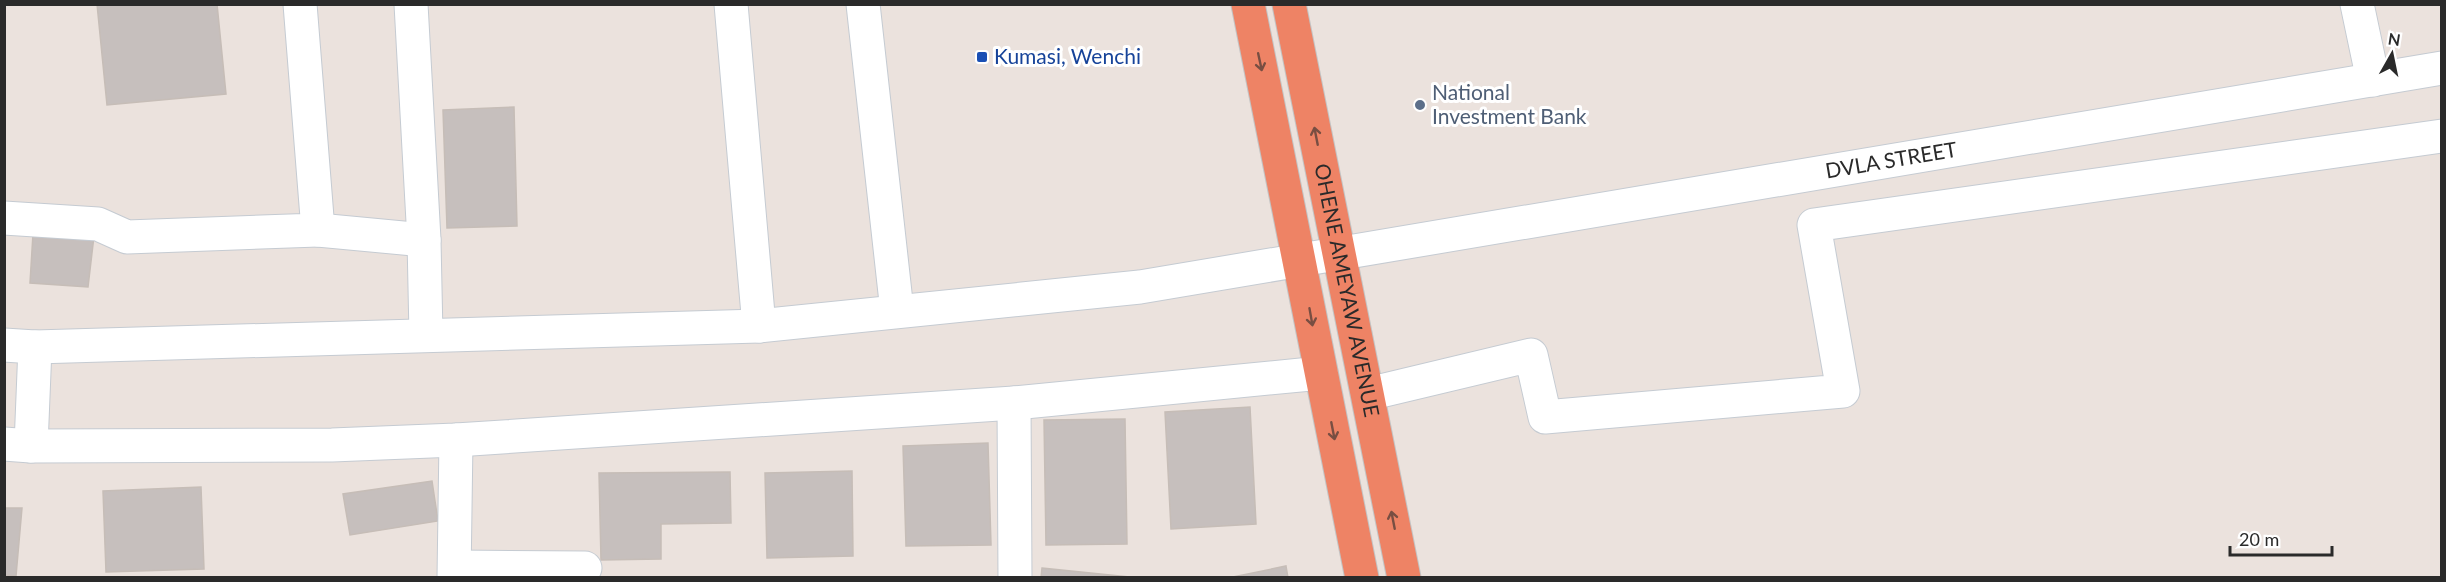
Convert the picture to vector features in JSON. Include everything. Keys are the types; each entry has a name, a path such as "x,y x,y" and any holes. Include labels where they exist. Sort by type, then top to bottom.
{"highway":[{"name":"OHENE AMEYAW AVENUE","path":"1248,4 1301,261 1362,578"},
{"name":"OHENE AMEYAW AVENUE","path":"1289,4 1404,578"}],"street":[{"path":"300,4 318,230"},
{"path":"411,4 424,240 426,335"},
{"path":"732,4 759,326"},
{"path":"863,4 897,311"},
{"path":"2357,4 2373,80"},
{"name":"DVLA STREET","path":"20,346 759,326 1140,286 1340,255 2442,68"},
{"path":"1368,394 1531,355 1545,417 1843,391 1814,225 2442,136"},
{"path":"4,218 98,224 127,237 318,230 424,240"},
{"path":"20,346 18,445 332,445 456,440 1014,403 1321,373"},
{"path":"1014,403 1015,578"},
{"path":"456,440 454,572 585,567"}],"building":[{"path":"97,4 217,4 226,94 107,105"},
{"path":"514,107 517,226 447,228 443,110"},
{"path":"33,234 94,236 88,287 30,283"},
{"path":"1250,407 1256,524 1171,529 1165,412"},
{"path":"1125,419 1127,544 1046,545 1044,420"},
{"path":"988,443 991,545 906,546 903,446"},
{"path":"852,471 853,556 767,558 765,473"},
{"path":"730,472 731,523 661,524 661,559 601,560 599,473"},
{"path":"432,481 438,521 350,535 343,494"},
{"path":"201,487 204,569 106,572 103,491"},
{"path":"4,508 22,508 16,576 4,575"},
{"path":"1286,566 1288,578 1228,578"},
{"path":"1042,568 1129,577 1129,578 1041,578"}],"place":[{"name":"Kumasi, Wenchi","path":"982,57"},
{"name":"National Investment Bank","path":"1420,105"}]}
